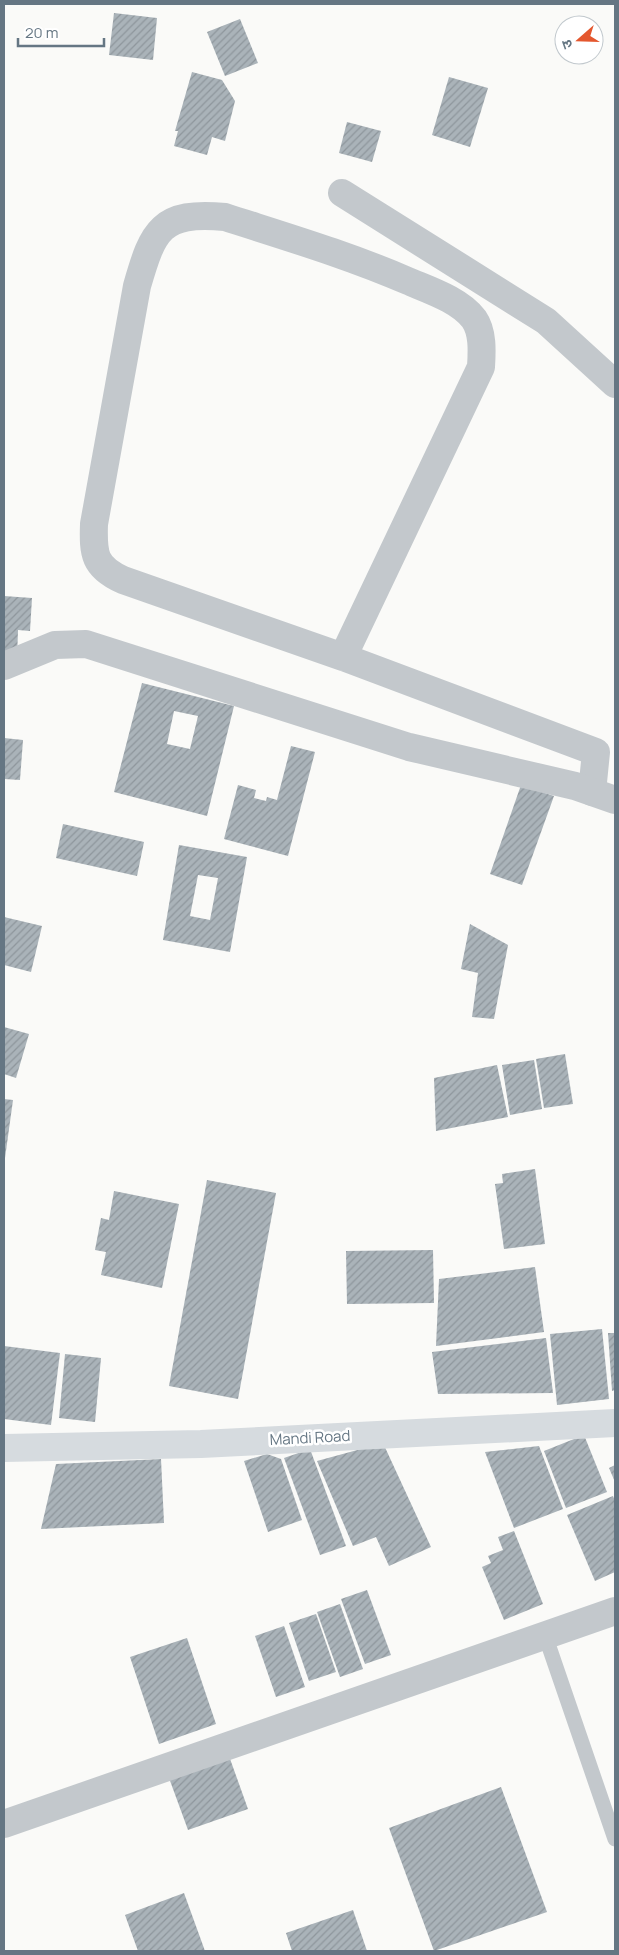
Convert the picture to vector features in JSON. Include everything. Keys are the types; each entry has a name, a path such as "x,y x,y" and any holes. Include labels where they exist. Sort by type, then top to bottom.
{"street":[{"path":"342,194 546,321 615,384"},
{"path":"4,666 55,645 86,644 408,747 604,796 596,752 343,657 123,580 108,573 100,565 93,548 94,524 137,286 146,252 156,233 172,221 209,215 225,217 355,258 436,292 468,312 479,330 482,350 481,367 343,657"},
{"name":"Mandi Road","path":"4,1448 200,1444 615,1423"},
{"path":"4,1824 615,1611"}],"lane":[{"path":"545,1635 615,1839"}],"building":[{"path":"114,13 157,18 153,60 109,55"},
{"path":"240,19 258,63 225,76 207,32"},
{"path":"192,72 222,80 235,101 225,141 212,137 207,155 174,146 178,131 175,131"},
{"path":"449,77 488,88 470,147 432,135"},
{"path":"347,122 381,131 372,162 339,153"},
{"path":"4,596 32,598 30,631 18,630 17,660 4,659"},
{"path":"142,683 234,706 207,816 114,792","holes":["174,711 198,716 190,749 167,744"]},
{"path":"4,738 23,740 20,780 4,779"},
{"path":"291,746 315,752 288,856 224,839 238,785 256,790 254,798 266,801 267,797 277,800"},
{"path":"521,785 554,796 522,885 490,874"},
{"path":"63,824 144,842 137,876 56,858"},
{"path":"179,845 247,857 230,952 163,940","holes":["198,875 218,878 210,920 190,916"]},
{"path":"4,917 42,926 31,972 4,965"},
{"path":"470,924 508,945 494,1019 472,1017 478,973 461,969"},
{"path":"4,1027 29,1034 16,1078 4,1074"},
{"path":"565,1054 573,1104 544,1108 536,1059"},
{"path":"534,1060 542,1109 510,1115 502,1065"},
{"path":"497,1065 508,1117 436,1131 434,1078"},
{"path":"4,1099 13,1100 5,1158 4,1158"},
{"path":"535,1169 545,1244 504,1249 495,1184 503,1183 502,1174"},
{"path":"207,1180 276,1193 238,1399 169,1386"},
{"path":"114,1191 179,1204 162,1288 101,1275 106,1252 95,1250 101,1218 109,1220"},
{"path":"433,1250 434,1303 347,1304 346,1251"},
{"path":"535,1267 544,1332 436,1346 439,1279"},
{"path":"602,1329 609,1399 557,1405 550,1334"},
{"path":"608,1333 615,1333 615,1390 612,1391"},
{"path":"546,1338 553,1393 438,1394 432,1352"},
{"path":"4,1346 60,1353 51,1425 4,1419"},
{"path":"65,1354 101,1358 95,1422 59,1418"},
{"path":"584,1435 607,1492 566,1508 544,1451"},
{"path":"383,1443 431,1547 389,1566 376,1537 353,1546 317,1461"},
{"path":"539,1446 563,1509 514,1528 485,1452"},
{"path":"310,1449 346,1546 320,1555 284,1458"},
{"path":"267,1454 281,1459 302,1520 268,1532 244,1461"},
{"path":"161,1459 164,1523 41,1529 56,1464"},
{"path":"615,1465 615,1482 609,1468"},
{"path":"613,1496 615,1501 615,1572 595,1581 567,1515"},
{"path":"514,1531 543,1604 504,1620 482,1567 491,1563 488,1556 503,1550 498,1537"},
{"path":"367,1590 391,1655 365,1664 341,1599"},
{"path":"340,1604 363,1669 340,1677 317,1612"},
{"path":"316,1614 336,1672 309,1681 289,1623"},
{"path":"284,1626 305,1687 276,1697 255,1636"},
{"path":"187,1638 216,1724 159,1744 130,1657"},
{"path":"229,1756 248,1809 188,1830 169,1778"},
{"path":"501,1787 547,1912 434,1951 389,1828"},
{"path":"184,1893 205,1951 138,1951 125,1915"},
{"path":"353,1910 367,1951 292,1951 286,1933"}]}
